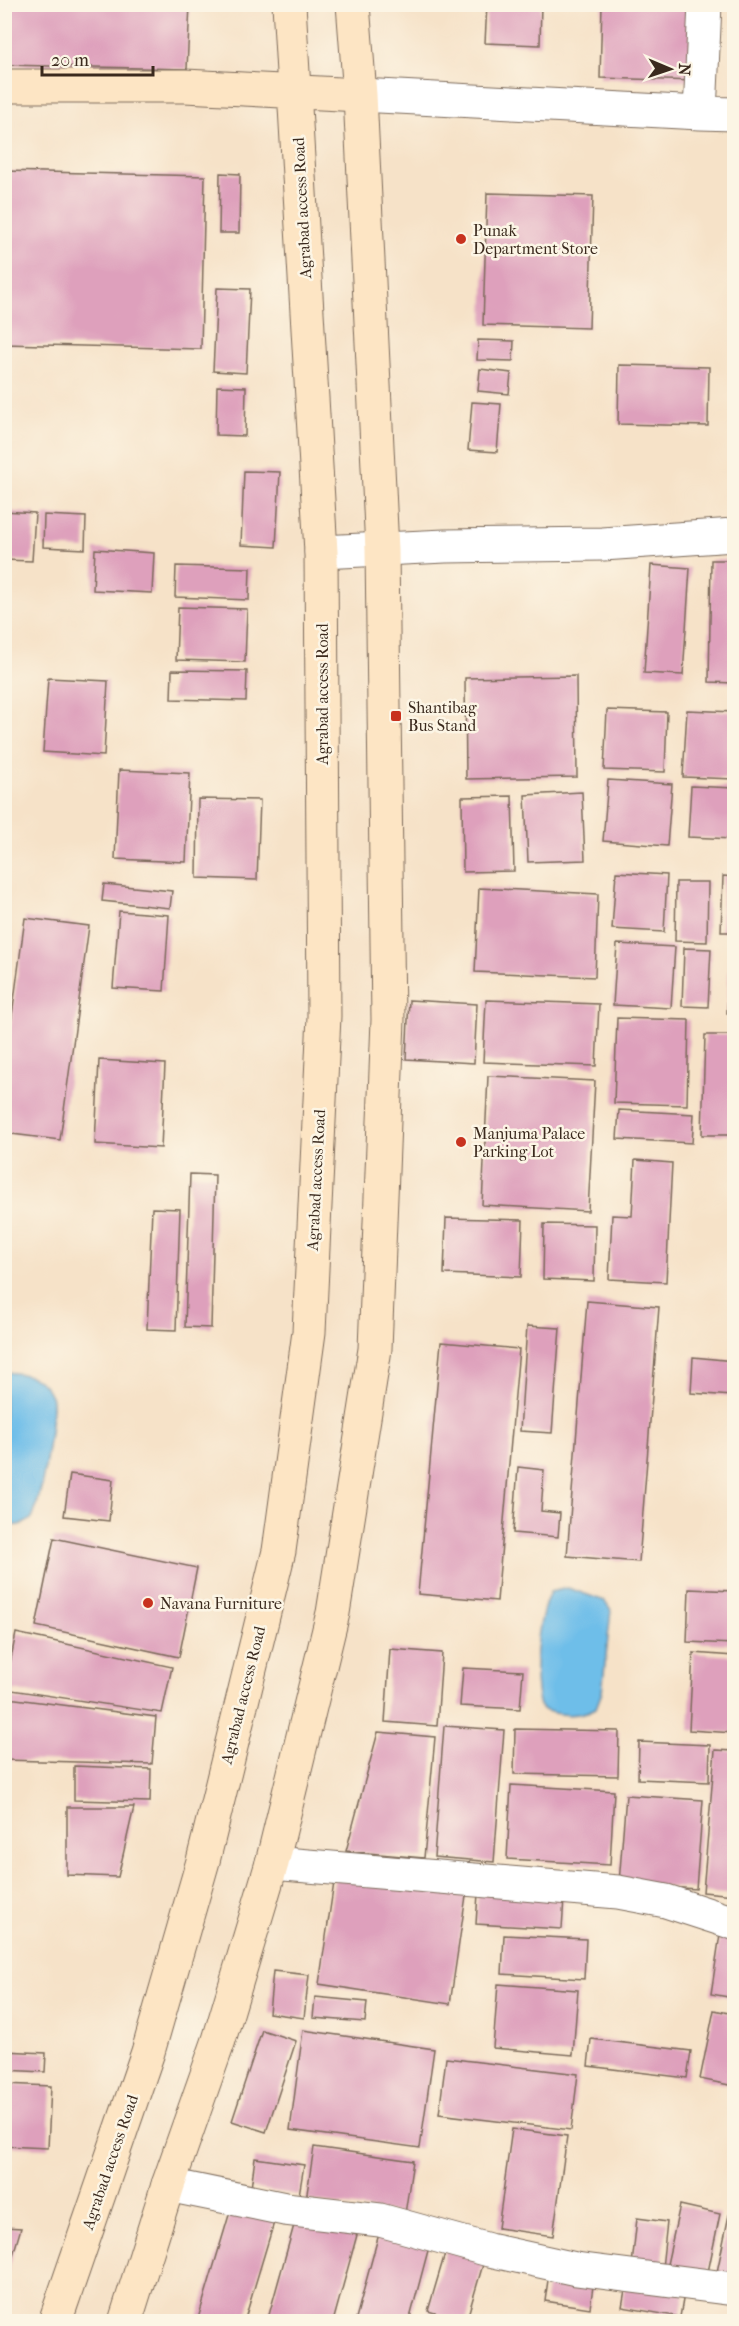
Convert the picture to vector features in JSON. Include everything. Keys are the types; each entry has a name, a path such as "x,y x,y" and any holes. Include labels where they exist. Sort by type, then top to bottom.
{"main road":[{"name":"Agrabad access Road","path":"55,2322 151,2041 203,1861 279,1551 309,1332 323,1028 321,552 289,4"},
{"path":"125,2322 168,2185 219,2040 272,1863 333,1613 375,1349 388,1020 382,550 360,95 353,4"},
{"path":"4,86 185,86 296,94 360,95"}],"street":[{"path":"699,114 705,4"},
{"path":"360,95 699,114 735,114"},
{"path":"321,552 445,546 603,544 735,535"},
{"path":"272,1863 518,1886 618,1892 666,1901 735,1923"},
{"path":"168,2185 285,2209 380,2220 489,2250 576,2269 735,2289"}],"water":[{"path":"4,1372 18,1373 38,1380 51,1396 52,1405 46,1459 35,1511 31,1519 15,1525 5,1525"},
{"path":"568,1588 605,1601 611,1610 602,1692 596,1708 569,1715 541,1709 536,1682 537,1650 545,1604 550,1592"}],"building":[{"path":"5,4 190,4 187,69 4,65"},
{"path":"487,4 541,4 540,45 485,43"},
{"path":"602,4 699,4 696,81 600,78"},
{"path":"4,171 205,176 201,349 4,344"},
{"path":"220,173 240,174 239,233 219,233"},
{"path":"487,193 593,196 589,328 483,325"},
{"path":"217,288 250,289 246,373 213,371"},
{"path":"478,340 514,341 513,361 477,360"},
{"path":"619,365 709,367 708,426 618,424"},
{"path":"480,369 511,373 509,394 478,391"},
{"path":"217,386 246,387 245,436 216,435"},
{"path":"472,402 501,404 497,452 468,450"},
{"path":"244,471 280,472 276,547 241,545"},
{"path":"4,511 35,513 32,561 4,560"},
{"path":"44,515 86,517 85,549 43,547"},
{"path":"95,549 154,553 152,593 93,590"},
{"path":"711,560 734,560 734,683 709,682"},
{"path":"651,565 690,568 683,675 644,673"},
{"path":"176,566 250,568 249,600 175,597"},
{"path":"178,607 247,609 245,662 176,660"},
{"path":"172,670 247,671 246,701 171,699"},
{"path":"576,676 577,777 466,779 465,678"},
{"path":"48,678 108,681 104,756 43,752"},
{"path":"607,710 667,712 665,772 604,770"},
{"path":"687,710 734,712 734,779 683,777"},
{"path":"119,770 190,773 186,862 115,859"},
{"path":"608,780 672,784 667,846 603,841"},
{"path":"691,786 734,788 734,839 688,837"},
{"path":"582,792 585,860 528,862 525,795"},
{"path":"512,796 514,871 463,872 462,797"},
{"path":"198,799 260,800 257,880 197,878"},
{"path":"616,872 667,875 664,932 612,929"},
{"path":"723,876 734,877 734,932 721,932"},
{"path":"676,882 708,882 707,942 675,941"},
{"path":"104,884 172,891 170,908 102,901"},
{"path":"479,888 598,894 595,977 475,972"},
{"path":"119,911 169,915 164,991 113,988"},
{"path":"25,918 89,926 60,1140 4,1133 4,1075"},
{"path":"617,944 675,947 671,1008 613,1005"},
{"path":"684,948 711,949 708,1007 682,1006"},
{"path":"730,948 734,948 734,1013 727,1013"},
{"path":"409,1000 477,1004 474,1063 406,1059"},
{"path":"486,1000 599,1004 596,1066 483,1062"},
{"path":"617,1018 689,1020 687,1105 614,1103"},
{"path":"705,1035 734,1035 734,1135 702,1135"},
{"path":"99,1060 165,1064 161,1148 95,1144"},
{"path":"488,1076 595,1081 588,1211 482,1205"},
{"path":"619,1110 694,1114 692,1143 617,1139"},
{"path":"635,1160 672,1163 666,1282 609,1279 612,1215 632,1216"},
{"path":"190,1174 215,1175 211,1328 185,1327"},
{"path":"152,1208 180,1209 176,1330 147,1329"},
{"path":"446,1218 523,1220 521,1277 444,1274"},
{"path":"544,1224 595,1225 594,1281 543,1279"},
{"path":"587,1301 659,1307 639,1562 567,1556"},
{"path":"527,1326 560,1328 552,1433 520,1431"},
{"path":"441,1342 519,1349 497,1601 418,1594"},
{"path":"693,1357 734,1361 732,1396 691,1393"},
{"path":"518,1467 544,1470 541,1511 560,1513 558,1537 513,1533"},
{"path":"70,1474 113,1480 109,1521 64,1516"},
{"path":"54,1538 197,1568 179,1657 36,1626"},
{"path":"689,1589 734,1591 734,1644 687,1642"},
{"path":"16,1633 172,1667 162,1713 5,1689"},
{"path":"390,1649 442,1653 437,1726 385,1722"},
{"path":"693,1653 734,1656 734,1733 689,1730"},
{"path":"463,1668 523,1671 520,1709 460,1706"},
{"path":"8,1698 156,1717 152,1764 4,1760"},
{"path":"444,1726 504,1730 494,1862 434,1857"},
{"path":"515,1729 619,1731 618,1776 514,1774"},
{"path":"378,1732 435,1737 424,1858 346,1851"},
{"path":"639,1742 710,1745 709,1782 638,1779"},
{"path":"715,1750 734,1751 734,1895 703,1892"},
{"path":"74,1766 151,1769 150,1802 74,1800"},
{"path":"511,1785 614,1791 610,1865 507,1859"},
{"path":"626,1795 703,1800 696,1889 619,1883"},
{"path":"67,1807 134,1807 118,1877 67,1875"},
{"path":"336,1869 467,1889 450,2004 319,1984"},
{"path":"478,1893 564,1898 562,1929 476,1924"},
{"path":"720,1934 734,1936 734,1998 711,1994"},
{"path":"504,1935 586,1939 584,1979 502,1974"},
{"path":"273,1971 309,1975 304,2018 269,2013"},
{"path":"498,1984 578,1990 573,2055 493,2048"},
{"path":"315,1997 367,2002 365,2022 313,2018"},
{"path":"714,2010 734,2014 734,2086 700,2079"},
{"path":"262,2030 296,2041 266,2132 232,2121"},
{"path":"303,2030 434,2049 420,2148 290,2130"},
{"path":"591,2039 691,2051 687,2078 588,2066"},
{"path":"4,2051 46,2053 45,2072 4,2070"},
{"path":"446,2058 578,2074 571,2130 439,2114"},
{"path":"4,2084 51,2086 48,2148 4,2146"},
{"path":"512,2129 567,2136 553,2236 498,2228"},
{"path":"314,2147 413,2161 405,2214 306,2200"},
{"path":"255,2158 304,2165 299,2195 251,2188"},
{"path":"232,2205 275,2219 244,2322 197,2322"},
{"path":"680,2205 720,2214 707,2277 666,2269"},
{"path":"729,2215 734,2217 734,2276 717,2272"},
{"path":"296,2218 357,2235 333,2322 267,2322"},
{"path":"637,2218 667,2222 662,2268 632,2265"},
{"path":"4,2227 21,2228 5,2282 4,2282"},
{"path":"380,2230 430,2243 409,2322 355,2322"},
{"path":"446,2250 484,2261 466,2322 428,2311"},
{"path":"549,2273 594,2279 590,2308 545,2301"},
{"path":"626,2284 684,2294 680,2317 622,2307"},
{"path":"607,2315 635,2318 634,2322 607,2322"}],"place":[{"name":"Punak Department Store","path":"461,239"},
{"name":"Shantibag Bus Stand","path":"396,716"},
{"name":"Manjuma Palace Parking Lot","path":"461,1142"},
{"name":"Navana Furniture","path":"148,1603"}]}
